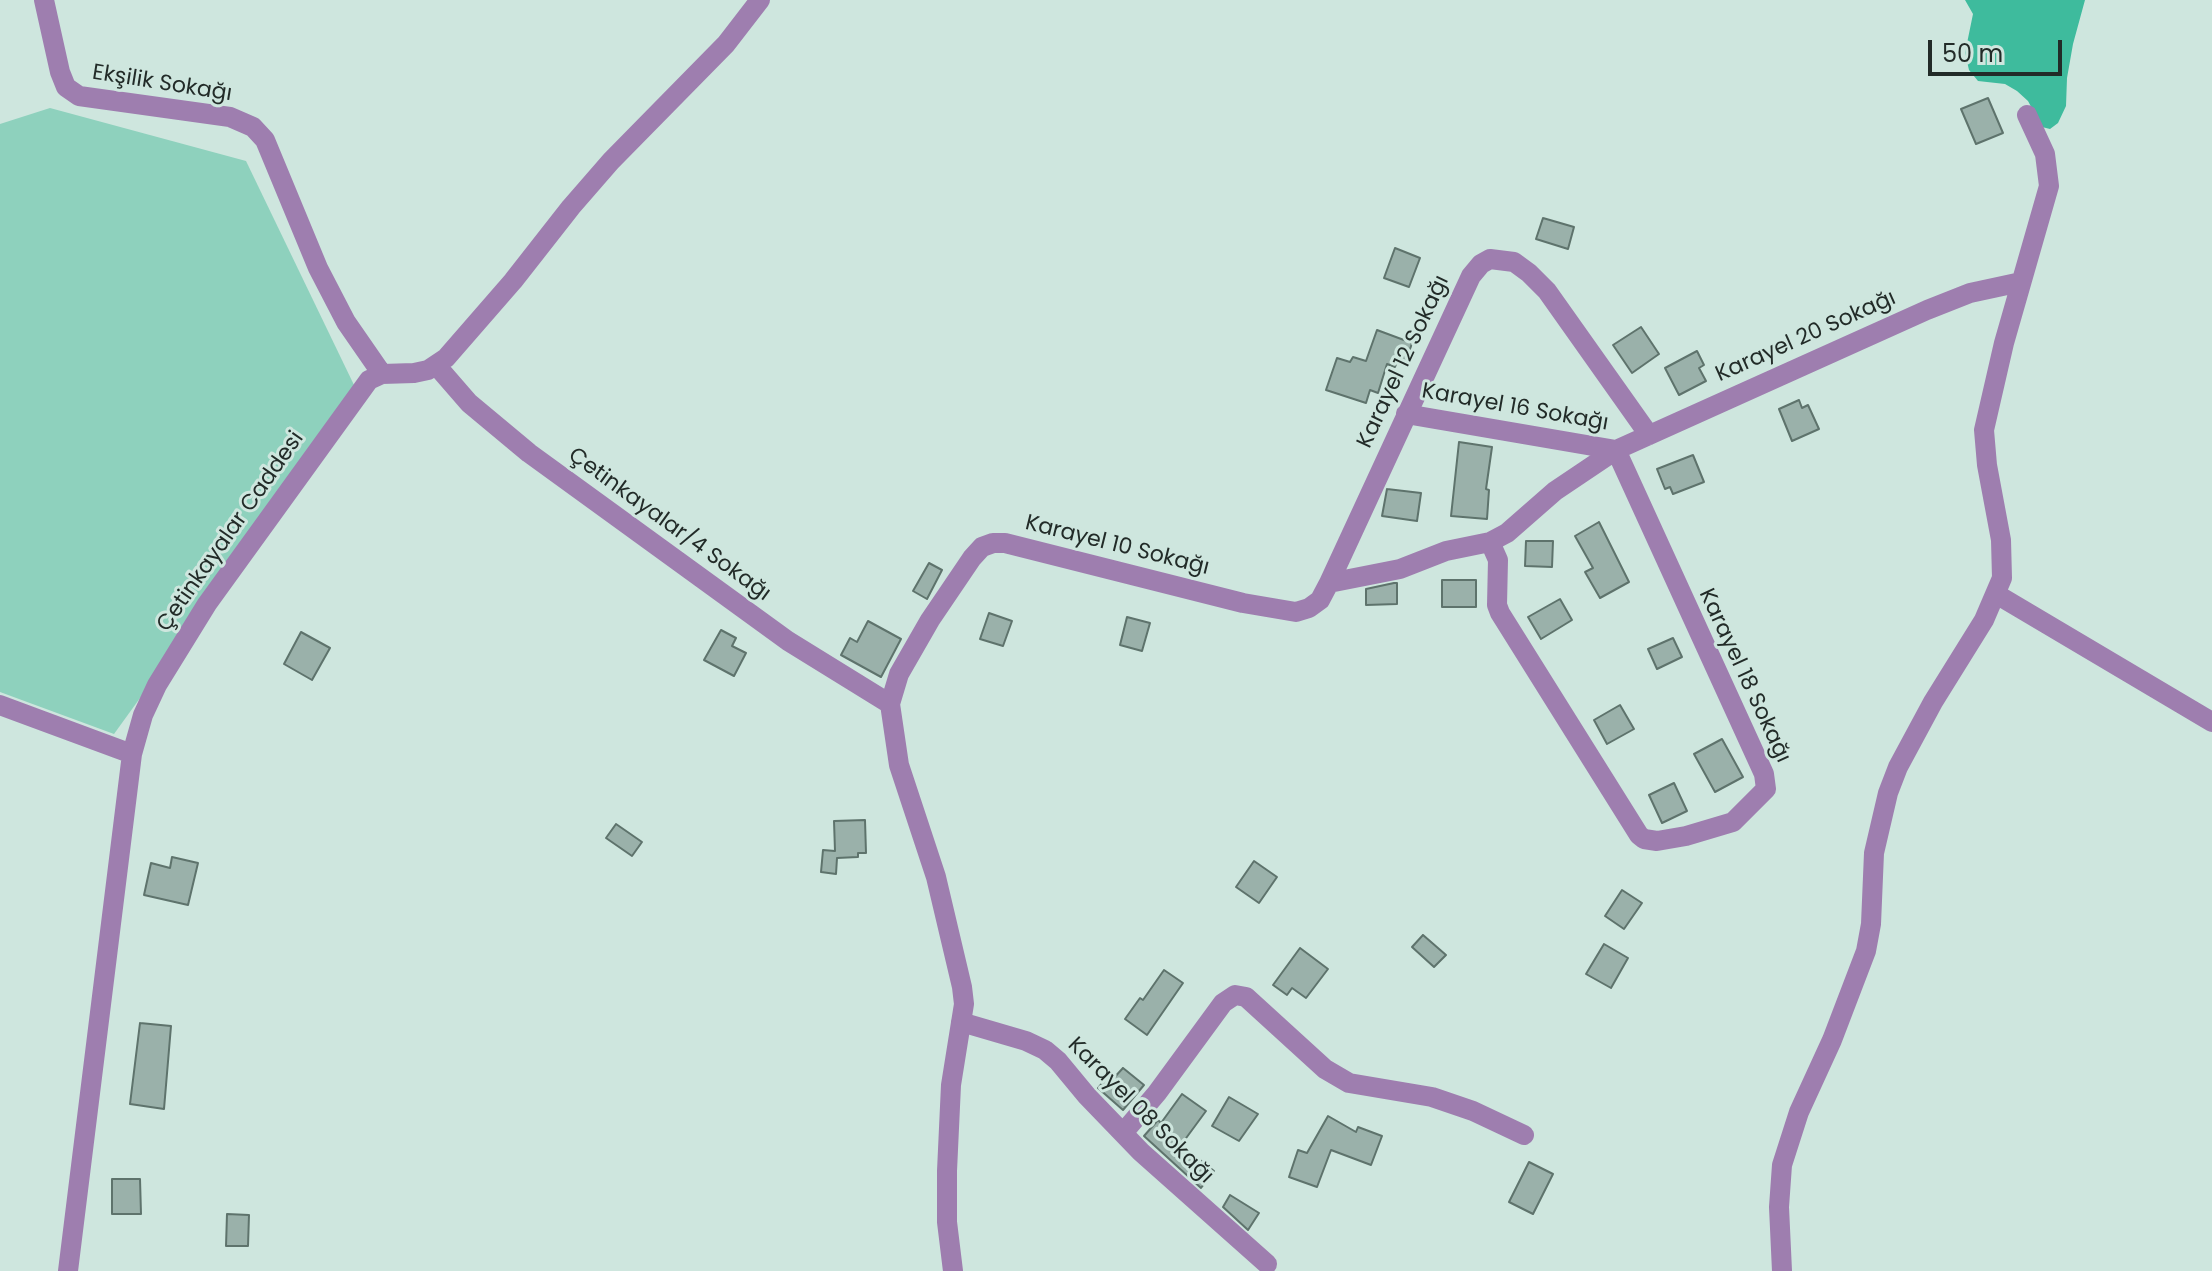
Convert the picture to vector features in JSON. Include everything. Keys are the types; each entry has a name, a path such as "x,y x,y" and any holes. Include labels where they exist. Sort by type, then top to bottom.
{"street":[{"name":"Ekşilik Sokağı","path":"44,0 60,72 66,87 79,96 230,117 253,127 265,140 333,298 382,374"},
{"path":"382,374 428,370 446,358 611,161 726,44 760,0"},
{"path":"1782,1271 1779,1207 1782,1165 1799,1112 1832,1040 1866,951 1871,924 1874,853 1888,793 1898,767 1933,702 1984,620 1996,594 2003,561 1984,430 1995,378 2049,186 2045,154 2027,115"},
{"name":"Karayel 12 Sokağı","path":"1329,583 1471,276 1490,259 1500,258 1522,267 1547,291 1649,435"},
{"name":"Karayel 20 Sokağı","path":"1616,450 1927,310 1970,293 2021,282"},
{"name":"Çetinkayalar/4 Sokağı","path":"436,365 469,403 529,453 788,641 890,704"},
{"name":"Çetinkayalar Caddesi","path":"68,1271 132,754 143,715 184,637 369,380 382,374"},
{"name":"Karayel 16 Sokağı","path":"1406,414 1616,450"},
{"path":"1329,583 1400,569 1446,551 1490,542 1507,533 1555,491 1616,450"},
{"name":"Karayel 18 Sokağı","path":"1490,542 1498,560 1497,605 1500,613 1639,835 1657,841 1713,830 1733,822 1766,789 1764,774 1616,450"},
{"name":"Karayel 10 Sokağı","path":"953,1271 947,1222 947,1157 962,987 936,877 899,765 890,704 899,674 930,620 972,558 982,547 993,543 1028,547 1278,610 1296,612 1309,608 1320,600 1329,583"},
{"path":"1996,594 2212,722"},
{"path":"0,705 132,754"},
{"path":"1123,1133 1157,1093 1223,1003 1235,995 1246,997 1325,1069 1349,1083 1432,1097 1473,1111 1524,1135"},
{"name":"Karayel 08 Sokağı","path":"961,1022 1026,1041 1045,1050 1123,1133 1267,1264"}],"green space":[{"path":"1965,0 2085,0 2073,44 2066,106 2058,123 2050,129 2042,127 2028,101 2017,91 2005,84 1978,81 1969,70 1965,53 1973,14"},
{"path":"50,108 246,161 354,385 268,521 114,734 0,692 0,124"}],"building":[{"path":"1988,98 2003,133 1976,144 1961,109"},
{"path":"1543,218 1574,227 1568,249 1536,239"},
{"path":"1395,248 1420,258 1409,287 1384,278"},
{"path":"1641,327 1659,354 1632,373 1613,345"},
{"path":"1377,330 1412,343 1406,362 1398,359 1395,367 1387,364 1378,393 1370,390 1366,403 1326,390 1337,358 1350,362 1353,357 1366,361"},
{"path":"1697,351 1704,365 1699,368 1706,381 1679,395 1665,368"},
{"path":"1799,400 1802,408 1808,405 1819,429 1792,441 1779,409"},
{"path":"1459,442 1492,447 1486,489 1489,490 1487,519 1451,516"},
{"path":"1693,455 1704,482 1673,494 1670,487 1665,489 1657,469"},
{"path":"1387,489 1421,493 1417,521 1382,516"},
{"path":"1599,522 1629,582 1600,598 1585,572 1593,568 1575,536"},
{"path":"1526,541 1553,541 1552,567 1525,566"},
{"path":"929,563 942,570 927,599 913,591"},
{"path":"1442,580 1476,580 1476,607 1442,607"},
{"path":"1397,583 1397,604 1366,605 1366,589"},
{"path":"1560,599 1572,620 1541,639 1528,617"},
{"path":"989,613 1012,621 1003,646 980,639"},
{"path":"1127,617 1150,623 1142,651 1120,645"},
{"path":"868,621 901,639 881,677 841,655 850,638 857,642"},
{"path":"721,630 736,638 732,646 746,653 734,676 704,660"},
{"path":"301,632 330,648 312,680 284,664"},
{"path":"1673,638 1682,657 1657,669 1648,649"},
{"path":"1620,705 1634,729 1607,744 1594,720"},
{"path":"1722,739 1743,777 1715,792 1694,754"},
{"path":"1674,783 1687,811 1662,823 1649,795"},
{"path":"865,820 866,853 858,853 858,857 837,858 836,874 821,872 823,850 835,851 834,821"},
{"path":"616,824 642,842 632,856 606,838"},
{"path":"172,857 198,863 188,905 144,895 151,863 170,868"},
{"path":"1254,861 1277,877 1259,903 1236,887"},
{"path":"1622,890 1642,903 1624,929 1605,916"},
{"path":"1423,935 1446,955 1434,967 1412,947"},
{"path":"1604,944 1628,958 1611,988 1586,974"},
{"path":"1300,948 1328,969 1306,998 1292,988 1287,995 1273,985"},
{"path":"1164,970 1183,983 1147,1035 1125,1019"},
{"path":"140,1023 171,1026 164,1109 130,1104"},
{"path":"1123,1068 1144,1085 1123,1110 1098,1088 1106,1078 1112,1080"},
{"path":"1182,1094 1206,1111 1181,1145 1214,1171 1201,1188 1144,1136 1158,1120 1161,1123"},
{"path":"1229,1097 1258,1114 1239,1141 1212,1126"},
{"path":"1328,1116 1356,1132 1358,1127 1382,1136 1371,1165 1331,1150 1317,1187 1289,1177 1298,1150 1307,1153"},
{"path":"1529,1162 1553,1174 1533,1214 1509,1202"},
{"path":"112,1179 140,1179 141,1214 112,1214"},
{"path":"1230,1195 1259,1213 1248,1230 1223,1207"},
{"path":"227,1214 249,1215 248,1246 226,1246"}]}
